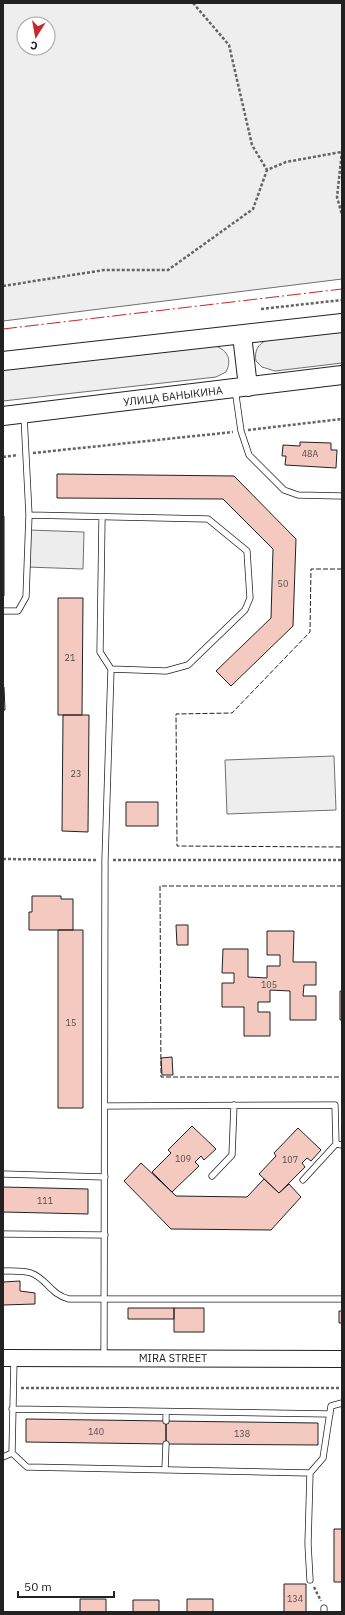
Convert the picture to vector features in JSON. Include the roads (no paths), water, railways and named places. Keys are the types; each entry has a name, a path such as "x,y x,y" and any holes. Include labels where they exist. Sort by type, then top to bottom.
{"main road":[{"path":"3,361 342,323"},
{"path":"241,387 242,335"},
{"name":"УЛИЦА БАНЫКИНА","path":"3,416 342,375"},
{"name":"MIRA STREET","path":"8,1358 342,1359"}],"lane":[{"path":"241,387 241,431 250,455 284,490 298,496 342,496"},
{"path":"3,611 18,611 26,597 29,516 24,414"},
{"path":"29,516 208,519 247,551 250,598 245,610 188,665 166,671 111,669"},
{"path":"102,518 100,652 111,669 105,860 104,1358"},
{"path":"212,1176 232,1155 234,1105"},
{"path":"105,1106 335,1105 339,1144 303,1180"},
{"path":"3,1174 105,1177"},
{"path":"3,1234 105,1235"},
{"path":"3,1271 32,1273 61,1297 69,1299 342,1299"},
{"path":"8,1358 12,1388 12,1453 27,1467 310,1473"},
{"path":"310,1580 308,1544 310,1473 323,1458 331,1406 342,1402"},
{"path":"12,1409 330,1414"},
{"path":"166,1412 166,1421"},
{"path":"165,1470 166,1444"},
{"path":"3,1457 12,1453"}]}
